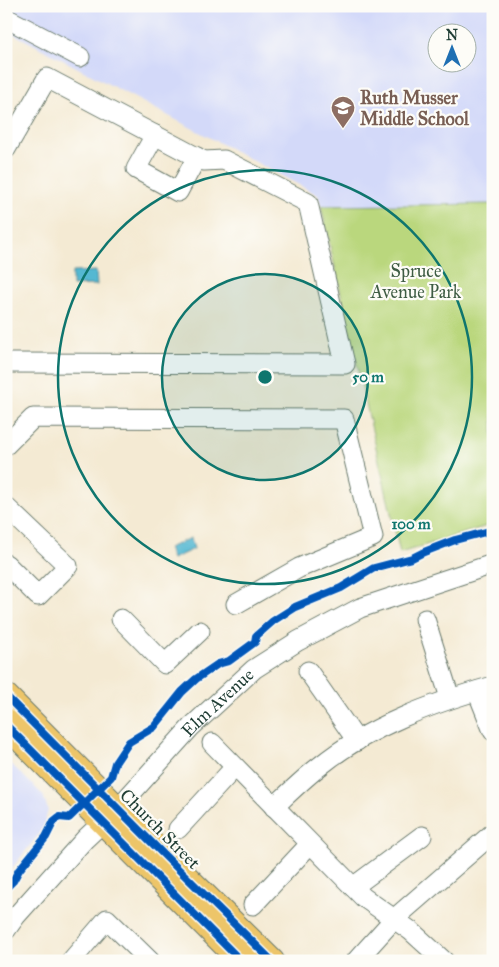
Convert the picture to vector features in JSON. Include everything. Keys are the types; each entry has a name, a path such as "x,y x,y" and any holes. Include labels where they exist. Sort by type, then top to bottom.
{"main road":[{"name":"Church Street","path":"6,696 241,961"},
{"name":"Church Street","path":"6,725 110,815 166,857 272,961"}],"street":[{"path":"6,18 80,57"},
{"path":"6,362 345,364 308,204 224,160 204,160 197,157 47,78 8,140"},
{"path":"155,135 136,169 178,192 197,157"},
{"path":"6,445 33,418 344,419 373,537 299,568 236,604"},
{"path":"6,507 68,566 38,596 6,564"},
{"name":"Elm Avenue","path":"6,930 16,916 88,835 110,815 191,726 254,669 298,640 360,608 493,564"},
{"path":"121,619 165,664 200,631"},
{"path":"425,619 450,698"},
{"path":"308,671 357,741"},
{"path":"274,807 320,765 357,741 414,712 450,698 485,689 493,731"},
{"path":"212,743 363,898 411,930 444,961"},
{"path":"178,829 235,767"},
{"path":"356,961 394,919 493,833"},
{"path":"353,887 422,836"},
{"path":"253,905 310,844"},
{"path":"71,961 107,919 150,961"}],"shaded area":[{"name":"Ruth Musser Middle School","path":"6,6 493,6 493,204 321,206 318,195 6,30"},
{"path":"6,759 43,795 48,810 43,829 6,876"}],"green space":[{"name":"Spruce Avenue Park","path":"493,204 493,524 400,553 321,206"}],"water":[{"path":"96,271 97,285 72,286 72,272"},
{"path":"191,538 194,549 172,559 168,548"}],"cycle path":[{"path":"6,888 46,837 54,821 59,817 69,818 111,777 115,763 129,742 154,727 182,692 196,679 218,664 229,661 255,642 256,636 273,621 295,607 341,588 374,568 412,558 455,540 493,530"},
{"path":"6,696 272,961"},
{"path":"6,725 241,961"}],"place":[{"name":"Ruth Musser Middle School","path":"343,129"}]}
